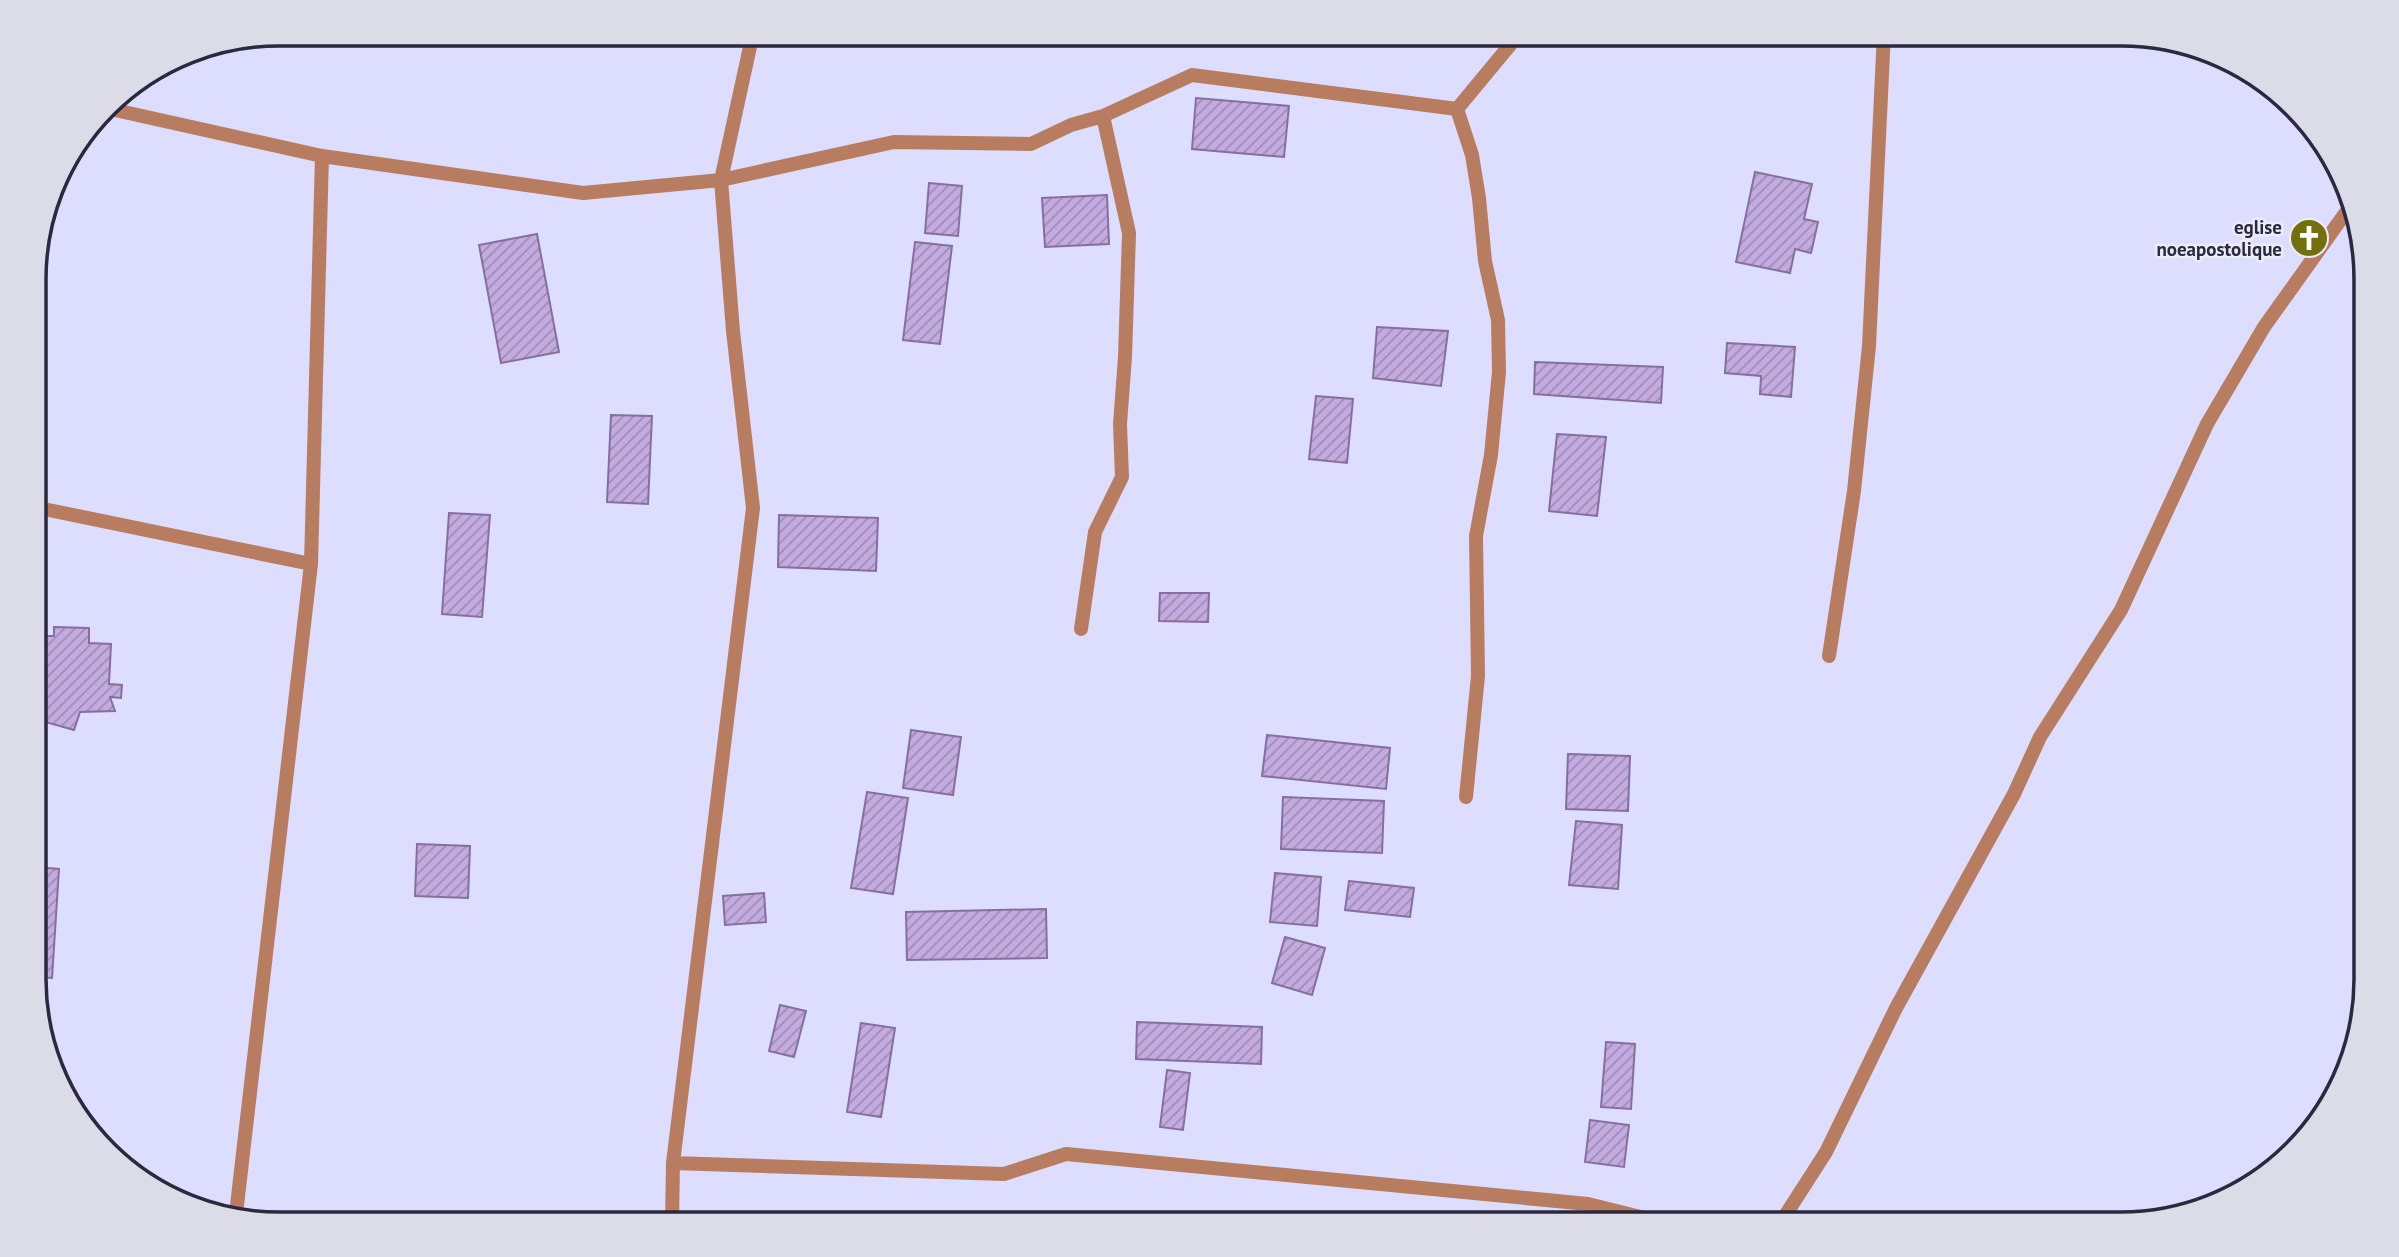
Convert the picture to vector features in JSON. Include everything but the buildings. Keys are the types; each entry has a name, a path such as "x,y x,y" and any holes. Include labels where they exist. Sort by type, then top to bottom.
{"street":[{"path":"672,1212 673,1163 753,508 733,331 721,180 750,46"},
{"path":"1457,109 1509,46"},
{"path":"1829,656 1854,491 1869,346 1883,46"},
{"path":"117,111 322,156 583,192 721,180 894,142 1031,144 1071,125 1103,116 1192,75 1457,109"},
{"path":"1457,109 1472,155 1485,261 1498,320 1499,372 1491,455 1476,536 1478,676 1466,797"},
{"path":"1081,629 1095,532 1122,477 1120,424 1129,233 1103,116"},
{"path":"237,1208 311,564 322,156"},
{"path":"1788,1211 1826,1152 1896,1008 2014,794 2040,737 2121,610 2207,424 2264,327 2345,214"},
{"path":"46,509 311,564"},
{"path":"673,1163 1004,1174 1066,1154 1588,1204 1617,1211"}],"place":[{"name":"eglise noeapostolique","path":"2309,238"}]}
